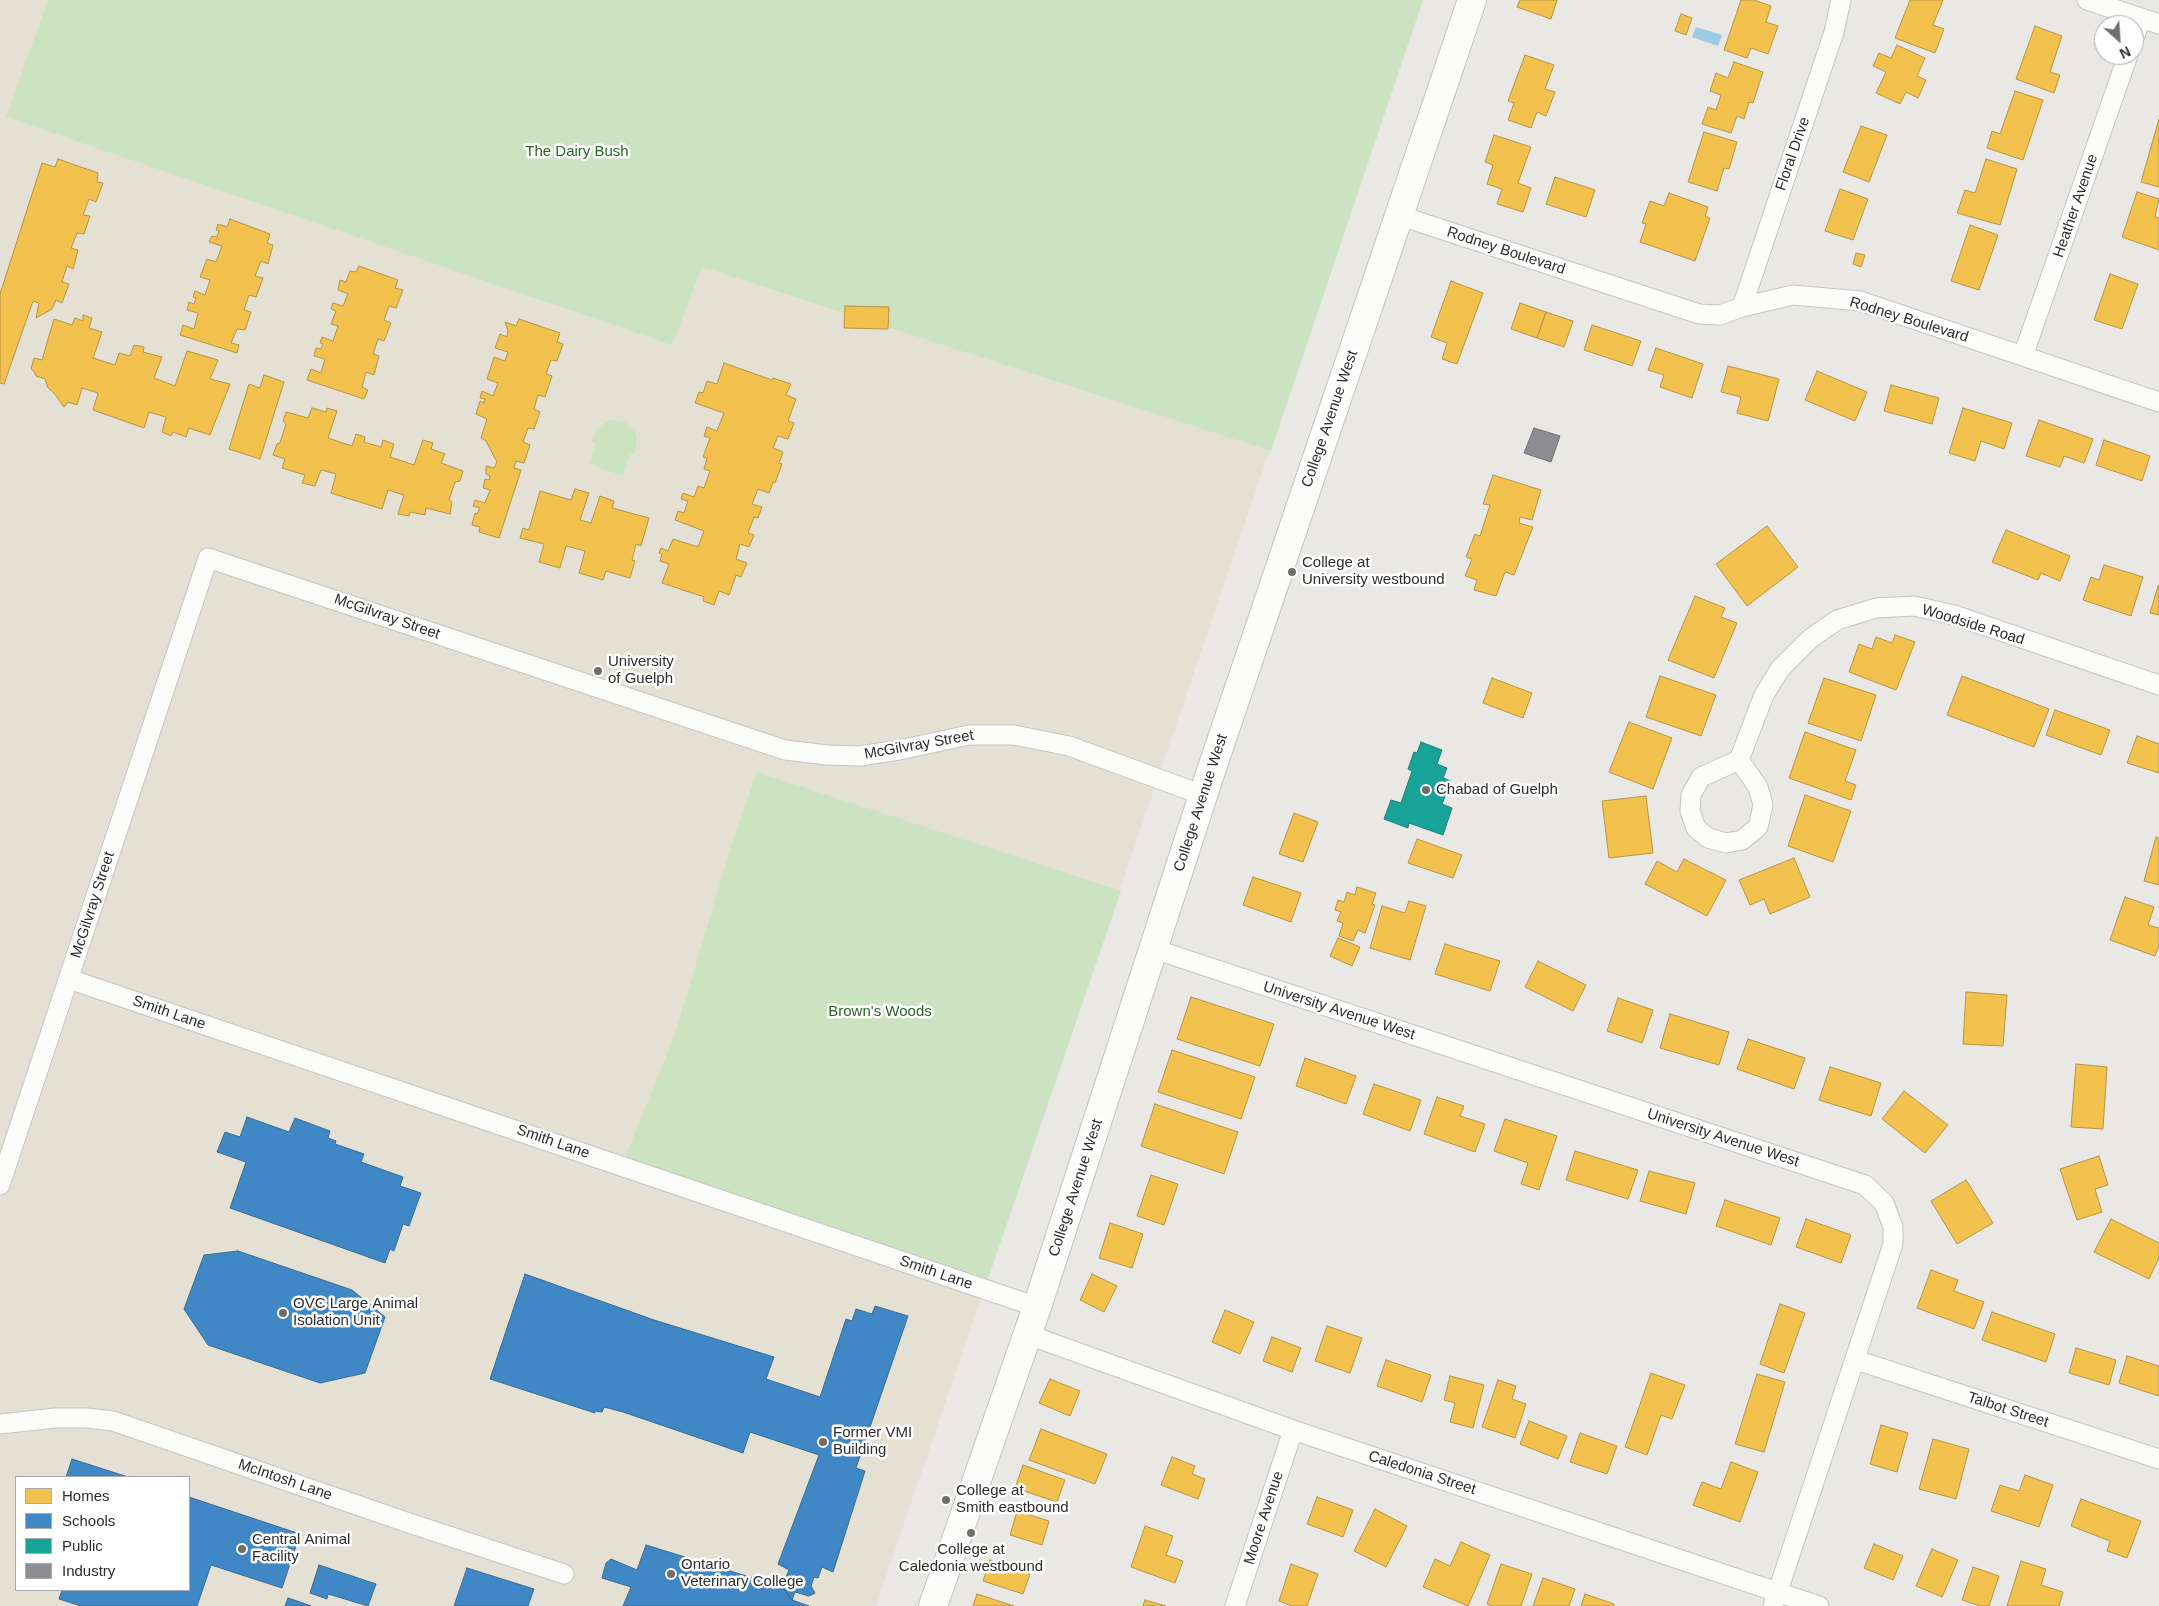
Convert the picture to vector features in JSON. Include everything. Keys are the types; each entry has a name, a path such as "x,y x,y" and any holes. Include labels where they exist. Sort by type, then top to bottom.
{"main road":[{"name":"College Avenue West","path":"933,1606 1036,1307 1203,795 1472,0"}],"street":[{"name":"Floral Drive","path":"1742,307 1834,32 1841,0"},
{"path":"2086,0 2132,15"},
{"path":"2144,19 2159,24"},
{"name":"Heather Avenue","path":"2023,356 2125,65"},
{"name":"Rodney Boulevard","path":"1398,215 1699,314 1720,316 1742,307 1793,295 1860,301 2159,402"},
{"name":"McGilvray Street","path":"0,1185 208,558 785,750 827,756 860,756 969,735 1014,735 1050,741 1078,749 1203,795"},
{"name":"Woodside Road","path":"1739,760 1764,695 1780,669 1810,639 1837,620 1876,608 1914,606 1954,615 2159,685"},
{"path":"1739,760 1758,787 1762,806 1758,827 1742,840 1726,842 1708,838 1696,828 1690,811 1691,796 1701,777 1739,760"},
{"name":"University Avenue West","path":"1154,949 1865,1186 1884,1203 1893,1227 1893,1244 1775,1599"},
{"name":"Smith Lane","path":"69,979 1036,1307"},
{"name":"Caledonia Street","path":"1026,1334 1775,1599 1819,1606"},
{"name":"Talbot Street","path":"1856,1360 2159,1460"},
{"name":"McIntosh Lane","path":"0,1424 55,1418 87,1418 113,1421 564,1574"},
{"name":"Moore Avenue","path":"1235,1606 1293,1430"}],"shaded area":[{"name":"University of Guelph","path":"0,0 1423,0 876,1606 0,1606"}],"green space":[{"name":"The Dairy Bush","path":"48,0 1423,0 1271,451 702,267 672,345 6,117"},
{"path":"611,420 625,422 635,432 637,439 635,454 630,454 623,476 589,464 596,443 591,441 597,428"},
{"name":"Brown's Woods","path":"757,772 1121,891 988,1279 625,1158 675,1034 733,840"}],"water":[{"path":"1696,27 1722,35 1718,46 1692,37"}],"building: Homes":[{"path":"1520,0 1557,0 1551,19 1517,7"},
{"path":"1741,0 1754,0 1771,6 1766,22 1778,26 1768,54 1751,48 1747,58 1724,50"},
{"path":"1910,0 1943,0 1933,25 1944,29 1935,53 1895,38"},
{"path":"1681,14 1692,18 1686,35 1675,31"},
{"path":"2035,26 2062,36 2050,72 2060,75 2054,93 2016,79"},
{"path":"1897,45 1925,58 1917,76 1926,80 1918,98 1906,92 1900,104 1876,93 1886,72 1873,66 1879,53 1891,58"},
{"path":"1525,55 1554,65 1545,89 1555,92 1546,116 1537,112 1531,128 1508,120 1514,103 1508,101"},
{"path":"1734,62 1763,72 1753,103 1749,102 1744,119 1737,116 1731,133 1702,124 1708,107 1716,110 1721,95 1710,91 1716,73 1728,78"},
{"path":"2015,91 2043,100 2023,160 1987,148 1992,131 2000,134"},
{"path":"2159,119 2159,187 2141,182"},
{"path":"1861,126 1887,135 1869,182 1843,172"},
{"path":"1704,132 1737,142 1729,169 1724,168 1717,191 1688,182"},
{"path":"1494,135 1531,147 1518,183 1531,188 1523,212 1497,204 1502,189 1487,184 1493,165 1485,162"},
{"path":"58,159 98,173 97,182 103,183 96,202 89,199 83,215 90,216 84,234 77,233 71,248 78,250 73,269 67,266 62,282 69,284 62,303 56,300 52,309 36,318 39,303 33,301 4,384 0,383 0,294 42,163 55,167"},
{"path":"1986,159 2017,169 2000,225 1957,213 1965,190 1975,193"},
{"path":"1555,177 1595,190 1586,217 1546,204"},
{"path":"1840,189 1868,199 1853,240 1825,231"},
{"path":"2137,192 2159,199 2155,217 2159,218 2159,250 2122,237"},
{"path":"1669,193 1708,207 1705,216 1710,218 1695,261 1640,242 1646,224 1642,223 1650,201 1664,206"},
{"path":"230,219 270,234 267,243 273,245 268,264 261,261 255,276 263,278 256,297 249,295 244,310 251,312 245,330 237,329 231,343 239,345 237,353 180,335 183,325 194,329 198,313 187,310 189,302 194,304 196,298 193,297 195,291 205,295 210,280 200,277 207,259 216,262 222,246 209,242 212,236 217,237 219,231 216,230 218,224 227,227"},
{"path":"1970,225 1998,235 1979,290 1951,281"},
{"path":"1856,253 1865,255 1861,267 1853,264"},
{"path":"359,266 398,280 395,288 403,290 396,308 389,306 384,320 391,323 384,341 378,339 373,354 379,356 374,375 366,372 362,387 368,390 364,399 307,380 311,369 321,373 325,359 314,356 316,348 321,349 323,344 320,343 322,337 333,341 338,326 331,324 336,311 331,309 333,303 343,306 348,294 338,290 340,280 346,282 350,271 356,272"},
{"path":"2110,274 2138,284 2122,329 2094,320"},
{"path":"1451,281 1483,293 1457,364 1442,359 1447,343 1431,337"},
{"path":"1520,303 1546,312 1537,338 1511,329"},
{"path":"845,306 889,307 888,329 844,328"},
{"path":"1546,312 1573,321 1564,347 1537,338"},
{"path":"83,315 92,318 89,328 102,332 93,358 115,365 119,353 130,356 134,345 144,347 143,352 162,357 154,378 175,386 187,351 218,360 210,379 230,384 210,435 189,428 186,437 173,432 171,436 162,432 166,417 149,412 144,428 93,410 98,393 82,388 77,405 68,402 64,407 48,388 45,379 36,376 31,369 34,358 42,360 54,319 72,325 75,318 83,321"},
{"path":"519,319 560,333 557,342 563,344 557,361 551,360 546,374 552,376 545,397 538,395 534,409 540,412 534,429 528,428 523,442 530,445 524,463 516,461 514,468 521,470 499,538 479,532 480,527 472,525 475,513 477,514 480,508 473,506 475,500 485,503 490,490 483,488 485,479 489,480 490,476 486,474 486,466 494,468 497,462 486,441 481,438 487,419 476,414 480,401 484,403 485,399 480,398 482,391 493,396 498,383 487,379 494,357 505,361 508,352 495,348 500,334 507,337 508,331 505,322 516,326"},
{"path":"1592,325 1641,341 1632,366 1584,350"},
{"path":"1656,348 1703,364 1692,398 1660,387 1664,375 1648,370"},
{"path":"724,363 772,380 773,378 791,384 786,395 796,399 788,421 794,423 788,439 778,436 773,448 783,452 779,463 782,464 775,483 773,482 769,493 758,489 752,504 762,507 758,518 754,517 748,533 754,535 749,547 740,544 736,559 747,563 741,577 736,575 729,595 719,591 714,605 703,601 704,597 662,583 669,564 660,561 662,554 659,553 661,548 668,551 673,539 698,547 704,531 675,520 678,511 684,513 688,501 681,499 683,493 694,497 698,486 704,488 710,471 704,469 707,458 703,457 710,438 704,436 707,427 717,431 724,413 695,403 699,392 703,393 707,381 717,384"},
{"path":"1728,366 1779,379 1768,421 1737,413 1741,397 1721,392"},
{"path":"1817,371 1867,392 1855,421 1805,400"},
{"path":"264,375 284,382 260,459 229,449 249,384 260,388"},
{"path":"1891,385 1939,398 1932,424 1884,411"},
{"path":"312,408 326,412 327,408 337,411 328,438 352,446 356,434 365,437 364,442 381,447 383,440 394,444 390,457 414,465 423,440 433,443 431,449 445,454 441,463 463,471 460,481 455,482 449,500 452,502 450,514 426,508 425,515 410,512 409,516 398,514 404,495 388,490 382,509 331,493 336,474 321,470 315,486 302,483 305,475 282,468 285,459 273,455 277,444 280,443 286,424 283,421 286,412 308,418"},
{"path":"1963,408 2012,423 2004,449 1981,441 1975,461 1949,453"},
{"path":"2039,420 2093,439 2084,463 2064,456 2060,467 2026,456"},
{"path":"2104,440 2150,456 2142,481 2096,465"},
{"path":"1493,475 1541,490 1532,520 1520,517 1519,523 1533,527 1514,575 1505,572 1496,596 1474,590 1477,580 1465,576 1472,559 1466,557 1475,534 1480,536 1490,505 1483,504"},
{"path":"575,489 589,493 580,520 591,523 600,496 614,501 612,508 649,518 641,546 636,544 632,560 635,561 630,578 606,571 603,580 579,573 585,551 566,546 560,568 539,562 544,544 520,538 523,528 529,530 540,491 571,500"},
{"path":"1767,526 1798,567 1747,606 1716,564"},
{"path":"2006,530 2070,556 2060,581 2041,573 2038,580 1992,562"},
{"path":"2104,565 2143,577 2131,616 2083,600 2091,577 2099,580"},
{"path":"2159,586 2159,615 2150,613"},
{"path":"1695,596 1725,608 1721,617 1737,623 1714,678 1668,660"},
{"path":"1895,635 1915,642 1896,690 1849,672 1859,644 1872,649 1876,637 1892,643"},
{"path":"1660,676 1716,695 1701,736 1646,717"},
{"path":"1962,676 2049,709 2034,747 1947,715"},
{"path":"1492,678 1532,693 1523,718 1483,703"},
{"path":"1824,678 1876,695 1861,741 1808,723"},
{"path":"2055,710 2110,730 2101,755 2046,735"},
{"path":"1629,722 1672,738 1653,789 1609,772"},
{"path":"1805,732 1856,750 1845,781 1856,785 1851,800 1789,778"},
{"path":"2137,736 2159,744 2159,773 2127,763"},
{"path":"1805,795 1851,811 1833,862 1788,846"},
{"path":"1646,796 1653,853 1609,858 1602,801"},
{"path":"1294,813 1318,822 1303,862 1279,854"},
{"path":"2156,837 2159,838 2159,885 2144,881"},
{"path":"1417,839 1462,855 1453,878 1408,863"},
{"path":"1794,858 1810,897 1770,914 1764,899 1750,905 1739,880"},
{"path":"1684,859 1726,880 1707,916 1645,884 1657,861 1677,872"},
{"path":"1253,877 1301,893 1291,922 1243,905"},
{"path":"1357,887 1376,893 1372,904 1375,905 1365,933 1358,930 1353,941 1339,936 1343,923 1337,921 1341,912 1335,910 1338,900 1344,902 1347,892 1355,895"},
{"path":"2125,897 2154,907 2148,925 2159,928 2159,946 2155,956 2110,940"},
{"path":"1409,901 1426,906 1410,960 1370,948 1382,906 1405,913"},
{"path":"1338,938 1360,947 1352,966 1330,956"},
{"path":"1445,944 1500,961 1490,991 1435,974"},
{"path":"1538,961 1586,985 1573,1011 1525,987"},
{"path":"1966,992 2007,995 2003,1046 1963,1044"},
{"path":"1191,997 1274,1024 1260,1066 1177,1039"},
{"path":"1618,998 1653,1010 1642,1043 1607,1031"},
{"path":"1670,1014 1729,1032 1719,1065 1660,1048"},
{"path":"1748,1039 1805,1058 1794,1089 1737,1069"},
{"path":"1172,1050 1255,1077 1241,1119 1158,1092"},
{"path":"1305,1058 1356,1076 1346,1104 1296,1086"},
{"path":"2076,1064 2107,1067 2103,1129 2071,1127"},
{"path":"1830,1067 1881,1083 1871,1116 1819,1100"},
{"path":"1374,1084 1421,1100 1410,1131 1363,1114"},
{"path":"1904,1091 1948,1125 1925,1153 1882,1119"},
{"path":"1437,1097 1464,1106 1460,1116 1485,1124 1475,1152 1424,1134"},
{"path":"1155,1104 1238,1132 1224,1174 1141,1146"},
{"path":"1505,1119 1557,1136 1539,1190 1521,1184 1528,1163 1494,1151"},
{"path":"1575,1151 1638,1170 1628,1199 1566,1180"},
{"path":"2099,1156 2108,1185 2095,1189 2102,1212 2077,1220 2060,1169"},
{"path":"1649,1171 1695,1183 1686,1214 1640,1201"},
{"path":"1151,1175 1178,1184 1164,1225 1137,1216"},
{"path":"1966,1180 1993,1223 1957,1244 1931,1201"},
{"path":"1725,1200 1780,1218 1771,1245 1716,1226"},
{"path":"1806,1219 1851,1235 1841,1263 1796,1247"},
{"path":"2111,1219 2159,1243 2159,1258 2149,1279 2094,1252"},
{"path":"1110,1223 1143,1234 1132,1268 1099,1258"},
{"path":"1931,1270 1958,1280 1954,1291 1984,1302 1974,1329 1917,1308"},
{"path":"1092,1274 1117,1286 1104,1312 1080,1300"},
{"path":"1780,1304 1805,1313 1784,1373 1760,1364"},
{"path":"1225,1310 1254,1322 1240,1354 1212,1342"},
{"path":"1992,1312 2055,1334 2046,1362 1982,1340"},
{"path":"1327,1326 1362,1338 1350,1373 1315,1361"},
{"path":"1272,1337 1301,1348 1292,1372 1263,1361"},
{"path":"2076,1348 2116,1360 2109,1385 2069,1373"},
{"path":"2127,1356 2159,1366 2159,1396 2119,1383"},
{"path":"1386,1360 1431,1375 1422,1402 1377,1386"},
{"path":"1651,1373 1685,1385 1672,1419 1661,1415 1647,1455 1625,1447"},
{"path":"1757,1374 1785,1382 1764,1452 1735,1444"},
{"path":"1450,1376 1484,1385 1473,1428 1450,1422 1455,1403 1444,1400"},
{"path":"1050,1379 1080,1391 1070,1416 1039,1403"},
{"path":"1498,1380 1516,1386 1512,1399 1526,1404 1515,1438 1482,1427"},
{"path":"1529,1421 1567,1436 1558,1459 1520,1444"},
{"path":"1881,1425 1908,1433 1897,1472 1870,1464"},
{"path":"1041,1429 1107,1454 1095,1484 1029,1460"},
{"path":"1580,1433 1617,1446 1607,1474 1570,1462"},
{"path":"1933,1439 1969,1449 1956,1499 1919,1489"},
{"path":"1172,1457 1195,1466 1192,1474 1205,1479 1198,1499 1161,1485"},
{"path":"1731,1462 1758,1472 1740,1522 1693,1505 1702,1482 1721,1489"},
{"path":"1023,1465 1065,1480 1057,1502 1015,1488"},
{"path":"2025,1475 2053,1485 2039,1527 1991,1511 2000,1485 2019,1491"},
{"path":"1317,1497 1353,1510 1343,1537 1307,1524"},
{"path":"2081,1499 2141,1521 2127,1558 2107,1551 2110,1541 2071,1526"},
{"path":"1375,1509 1407,1526 1386,1567 1354,1551"},
{"path":"1017,1511 1049,1521 1042,1545 1010,1535"},
{"path":"1145,1526 1173,1536 1166,1555 1183,1561 1175,1583 1131,1567"},
{"path":"1461,1542 1490,1555 1468,1606 1423,1587 1435,1559 1450,1566"},
{"path":"1874,1544 1903,1556 1893,1580 1864,1568"},
{"path":"1932,1549 1958,1560 1942,1597 1916,1586"},
{"path":"990,1560 1030,1574 1023,1594 983,1581"},
{"path":"2021,1561 2046,1569 2041,1585 2063,1592 2059,1606 2007,1606"},
{"path":"1291,1564 1318,1574 1307,1606 1292,1606 1279,1601"},
{"path":"1501,1564 1532,1574 1521,1606 1493,1606 1487,1604"},
{"path":"1973,1567 1999,1576 1989,1606 1980,1606 1962,1600"},
{"path":"1543,1578 1575,1589 1569,1606 1533,1606"},
{"path":"977,1594 1014,1606 973,1606"},
{"path":"1585,1594 1614,1604 1614,1606 1581,1606"},
{"path":"1145,1600 1166,1606 1143,1606"}],"building: Schools":[{"path":"247,1117 289,1132 295,1118 330,1131 328,1138 336,1141 335,1144 364,1154 361,1162 403,1177 400,1186 421,1193 409,1226 403,1224 394,1251 390,1249 385,1263 230,1208 246,1162 217,1152 225,1132 240,1137"},
{"name":"OVC Large Animal Isolation Unit","path":"238,1251 352,1290 385,1317 365,1373 320,1383 208,1345 184,1309 204,1255"},
{"name":"Former VMI Building","path":"525,1274 654,1320 774,1357 766,1379 820,1397 846,1319 852,1321 856,1309 872,1314 875,1306 908,1316 856,1468 865,1471 833,1572 822,1567 818,1578 814,1577 811,1586 815,1593 809,1596 795,1592 792,1600 782,1587 789,1570 778,1564 819,1455 750,1432 743,1453 623,1412 604,1407 602,1412 595,1411 595,1413 490,1379"},
{"path":"72,1459 125,1476 66,1476"},
{"name":"Central Animal Facility","path":"190,1497 300,1534 282,1588 211,1565 197,1606 81,1606 59,1599 62,1591 190,1591"},
{"name":"Ontario Veterinary College","path":"646,1545 782,1587 792,1600 809,1606 623,1606 631,1587 602,1578 606,1563 611,1559 637,1570"},
{"path":"319,1565 376,1584 368,1606 328,1594 327,1599 310,1593"},
{"path":"467,1568 534,1589 528,1606 454,1606"},
{"path":"288,1598 300,1602 311,1606 285,1606"}],"building: Public":[{"name":"Chabad of Guelph","path":"1421,742 1442,750 1437,764 1447,768 1443,778 1451,781 1442,804 1452,808 1443,835 1409,823 1408,828 1384,819 1391,800 1401,803 1412,771 1408,769 1414,752 1417,753"}],"building: Industry":[{"path":"1534,428 1560,436 1551,462 1524,453"}],"place":[{"name":"College at University westbound","path":"1292,572"},
{"name":"University of Guelph","path":"598,671"},
{"name":"Chabad of Guelph","path":"1426,790"},
{"name":"OVC Large Animal Isolation Unit","path":"283,1313"},
{"name":"Former VMI Building","path":"823,1442"},
{"name":"College at Smith eastbound","path":"946,1500"},
{"name":"College at Caledonia westbound","path":"971,1533"},
{"name":"Central Animal Facility","path":"242,1549"},
{"name":"Ontario Veterinary College","path":"671,1574"}]}
